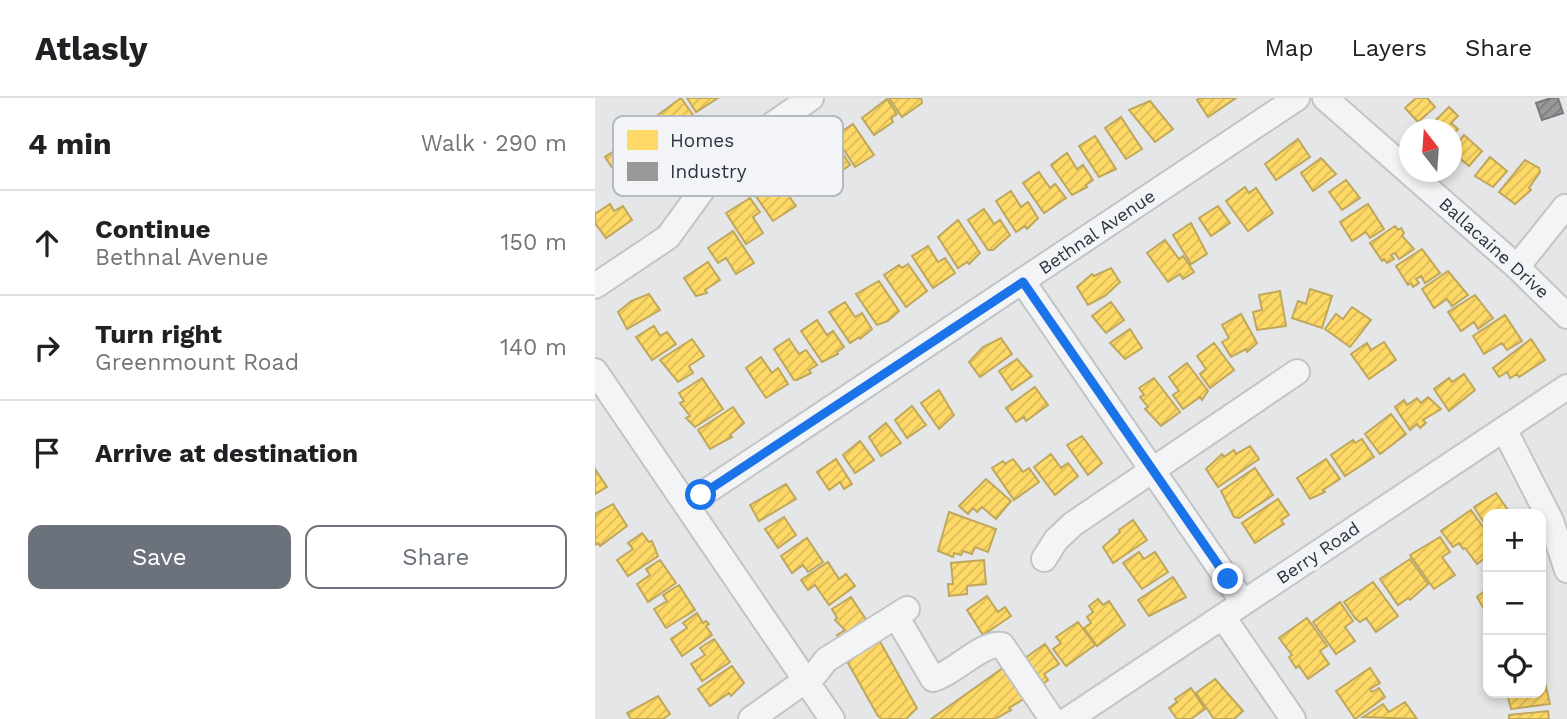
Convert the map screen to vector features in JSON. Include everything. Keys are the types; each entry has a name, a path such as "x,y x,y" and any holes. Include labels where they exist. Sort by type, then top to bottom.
{"street":[{"path":"785,116 811,98"},
{"name":"Bethnal Avenue","path":"686,505 1297,98"},
{"name":"Ballacaine Drive","path":"1325,98 1517,267 1567,316"},
{"path":"595,286 668,237 698,196"},
{"path":"1517,267 1565,207"},
{"path":"1023,282 1243,603"},
{"path":"595,371 831,719"},
{"path":"1044,559 1064,531 1297,372"},
{"name":"Berry Road","path":"1069,719 1567,387"},
{"path":"1504,429 1551,521 1567,570"},
{"path":"751,719 805,681 826,660 902,613 933,679 950,674 992,644 1002,645 1052,719"},
{"path":"1223,617 1293,719"}],"building: Homes":[{"path":"681,98 693,115 659,116"},
{"path":"687,98 718,98 696,112"},
{"path":"889,98 921,98 922,103 902,117"},
{"path":"1236,98 1208,117 1197,100"},
{"path":"1416,98 1427,98 1435,107 1421,119 1415,119 1405,108"},
{"path":"887,99 897,114 891,118 893,122 874,135 862,118"},
{"path":"1150,101 1173,129 1155,142 1129,110"},
{"path":"1449,107 1458,116 1455,119 1437,119"},
{"path":"1121,117 1142,149 1126,159 1105,128"},
{"path":"853,124 874,155 855,167 843,148 843,131"},
{"path":"1464,135 1482,151 1469,166 1462,160"},
{"path":"1095,136 1116,169 1099,177 1079,146"},
{"path":"1298,139 1310,157 1276,180 1265,164"},
{"path":"613,152 613,169 605,157"},
{"path":"1067,153 1077,169 1083,165 1093,180 1087,187 1072,195 1051,165"},
{"path":"843,154 850,165 843,170"},
{"path":"1490,157 1507,171 1493,187 1475,176"},
{"path":"1321,158 1336,174 1313,191 1301,173"},
{"path":"1525,160 1539,168 1540,172 1529,188 1531,190 1515,204 1499,192"},
{"path":"1039,172 1050,188 1055,184 1066,198 1044,213 1023,183"},
{"path":"1346,180 1360,198 1342,210 1329,192"},
{"path":"1245,187 1249,193 1256,188 1273,213 1248,231 1226,201"},
{"path":"1011,191 1021,207 1028,202 1038,218 1027,229 1025,226 1016,232 996,201"},
{"path":"756,196 789,196 796,206 773,221"},
{"path":"750,198 760,212 753,217 763,233 746,244 726,213"},
{"path":"610,204 614,211 623,206 632,220 606,238 595,223 595,214"},
{"path":"1368,204 1384,229 1370,238 1366,232 1352,241 1340,222"},
{"path":"1218,206 1230,223 1211,236 1199,218"},
{"path":"984,209 994,224 1000,220 1010,235 993,250 988,250 968,220"},
{"path":"958,220 980,253 969,264 967,262 958,268 938,237"},
{"path":"1191,223 1207,254 1191,264 1173,235"},
{"path":"1395,226 1398,230 1401,228 1404,233 1402,236 1414,249 1399,259 1395,253 1391,255 1394,259 1387,263 1384,259 1382,261 1370,243"},
{"path":"733,231 754,263 736,274 726,258 718,263 708,248"},
{"path":"1165,240 1179,259 1183,256 1194,272 1183,279 1180,274 1168,282 1147,253"},
{"path":"928,246 938,262 945,258 955,273 933,288 912,256"},
{"path":"1422,249 1440,273 1425,283 1421,276 1416,279 1419,283 1413,287 1411,283 1408,285 1396,266"},
{"path":"708,262 720,280 705,290 707,293 696,296 684,278"},
{"path":"908,264 927,291 906,307 884,275 899,265 902,268"},
{"path":"1111,268 1120,282 1105,296 1088,305 1077,287 1092,274 1094,276"},
{"path":"1448,271 1468,295 1452,306 1447,299 1434,308 1422,289"},
{"path":"879,281 899,311 888,321 877,325 856,294"},
{"path":"1310,289 1332,296 1322,328 1292,318 1298,301 1306,304"},
{"path":"1280,291 1286,326 1257,330 1253,312 1262,310 1259,295"},
{"path":"649,294 660,310 627,329 618,312 631,301"},
{"path":"1475,295 1493,318 1478,329 1474,322 1461,331 1448,312"},
{"path":"845,302 855,317 862,313 872,329 850,343 829,312"},
{"path":"1111,302 1124,320 1106,333 1092,316"},
{"path":"1352,307 1371,320 1350,347 1325,329 1336,314 1343,319"},
{"path":"1241,314 1257,343 1247,352 1246,349 1231,357 1222,342 1229,338 1222,325"},
{"path":"1505,315 1522,341 1507,350 1502,343 1484,354 1473,336"},
{"path":"817,320 827,335 833,331 844,347 838,354 822,362 801,331"},
{"path":"654,326 660,336 667,332 676,344 652,360 636,337"},
{"path":"1130,329 1142,348 1125,359 1110,343"},
{"path":"1001,338 1012,354 980,377 969,362 983,347"},
{"path":"692,339 704,356 689,366 693,373 678,382 660,360"},
{"path":"789,339 799,354 806,350 817,365 809,370 811,373 797,380 794,380 774,349"},
{"path":"1531,339 1545,360 1519,377 1517,374 1510,378 1507,372 1499,377 1493,368"},
{"path":"1384,342 1396,360 1369,379 1351,354 1367,343 1371,350"},
{"path":"1214,343 1234,370 1210,388 1200,374 1206,369 1197,356"},
{"path":"761,357 772,373 778,368 788,384 766,398 746,368"},
{"path":"1017,359 1032,376 1012,390 999,371"},
{"path":"1187,363 1208,391 1202,400 1200,397 1183,409 1173,395 1179,391 1169,377"},
{"path":"1464,374 1475,390 1449,411 1434,389 1449,378 1452,382"},
{"path":"702,378 723,409 695,427 686,418 690,416 680,403 684,401 679,393"},
{"path":"1154,378 1180,412 1161,426 1145,409 1148,407 1140,397 1144,395 1139,388"},
{"path":"1035,387 1048,405 1026,421 1024,417 1016,422 1006,408"},
{"path":"939,390 954,415 939,429 921,403"},
{"path":"1428,397 1441,409 1423,420 1426,423 1420,428 1417,424 1410,430 1395,407 1404,400 1407,405 1417,398 1421,403"},
{"path":"912,406 926,425 907,438 895,420"},
{"path":"733,407 744,423 730,435 732,437 710,449 698,430"},
{"path":"1391,414 1406,434 1380,454 1365,434"},
{"path":"886,423 901,443 881,456 869,437"},
{"path":"1082,436 1102,463 1088,475 1067,445"},
{"path":"1362,439 1374,457 1345,476 1331,455 1353,440 1355,443"},
{"path":"860,441 874,460 855,473 843,455"},
{"path":"1250,446 1259,459 1218,487 1206,469 1222,454 1224,457 1234,450 1236,454"},
{"path":"1051,454 1061,468 1068,463 1078,476 1055,495 1034,467"},
{"path":"836,459 852,484 844,489 840,482 829,490 817,472"},
{"path":"1013,459 1023,472 1029,468 1039,482 1014,500 992,468 1003,461 1005,464"},
{"path":"1326,459 1340,479 1323,490 1325,492 1310,499 1297,478"},
{"path":"1255,468 1273,495 1239,518 1234,517 1221,491"},
{"path":"595,469 607,487 595,494"},
{"path":"986,479 1011,501 996,519 982,507 977,512 973,508 968,514 959,506"},
{"path":"786,484 796,499 759,521 750,505"},
{"path":"1496,493 1507,509 1483,509 1483,521 1474,507"},
{"path":"1278,499 1289,515 1281,520 1284,524 1255,543 1242,523"},
{"path":"613,504 627,526 600,546 598,543 595,545 595,514"},
{"path":"1471,510 1483,527 1483,560 1477,564 1459,543 1453,547 1441,531"},
{"path":"949,512 996,529 988,552 975,547 972,554 963,551 961,555 954,553 953,557 938,551"},
{"path":"784,517 796,535 778,548 765,529"},
{"path":"1133,520 1147,540 1113,563 1103,547"},
{"path":"642,533 649,542 652,541 658,556 628,576 617,560 633,549 628,543"},
{"path":"1440,537 1450,552 1442,557 1455,575 1434,589 1410,555"},
{"path":"807,538 823,562 808,572 803,565 792,573 781,556"},
{"path":"1139,552 1144,559 1155,552 1168,572 1142,589 1123,563"},
{"path":"1410,559 1428,584 1410,600 1408,598 1398,605 1380,579"},
{"path":"660,560 676,583 648,602 637,584 650,575 646,569"},
{"path":"984,560 986,584 967,586 967,594 949,596 948,584 953,584 951,563"},
{"path":"828,562 839,579 846,574 855,586 829,605 815,585 808,590 801,580"},
{"path":"1173,577 1186,597 1149,616 1138,600"},
{"path":"1373,582 1398,616 1376,632 1366,618 1360,622 1355,618 1344,602"},
{"path":"679,585 695,610 666,628 654,609 667,601 663,595"},
{"path":"1483,592 1483,607 1477,597"},
{"path":"987,596 998,612 1005,607 1011,616 983,635 967,610"},
{"path":"851,597 871,627 844,644 837,635 845,630 835,620 837,618 832,609"},
{"path":"1098,599 1103,605 1109,601 1125,625 1097,646 1084,628 1091,623 1087,617 1093,612 1089,606"},
{"path":"1340,602 1353,621 1345,627 1355,641 1336,654 1313,622"},
{"path":"697,613 703,623 706,621 709,624 706,626 712,635 682,656 671,639 687,628 683,623"},
{"path":"1307,618 1327,646 1320,651 1329,664 1308,679 1299,666 1296,668 1289,657 1292,655 1279,638"},
{"path":"1078,622 1095,645 1066,666 1053,649 1061,643 1056,637"},
{"path":"878,638 917,708 906,719 882,719 878,716 844,656"},
{"path":"714,639 730,662 702,681 691,664 705,655 700,648"},
{"path":"1045,644 1059,664 1044,674 1048,680 1039,687 1021,661"},
{"path":"1010,663 1032,694 1009,708 1011,710 995,719 931,719"},
{"path":"732,666 744,683 731,696 729,693 710,706 698,689"},
{"path":"1370,668 1380,683 1370,689 1372,692 1379,688 1385,697 1355,719 1336,691"},
{"path":"1215,679 1243,711 1234,719 1214,719 1196,693"},
{"path":"1546,687 1550,704 1511,709 1508,698 1546,698"},
{"path":"1191,688 1205,709 1191,719 1177,719 1169,708 1177,702 1175,699"},
{"path":"658,696 670,714 663,719 631,719 627,713"},
{"path":"1405,702 1417,719 1363,717 1383,704 1389,712"},
{"path":"1548,711 1549,719 1509,719 1509,715"}],"building: Industry":[{"path":"1558,98 1563,113 1542,120 1536,103"}],"route":[{"path":"701,495 1023,282 1228,579"}]}
